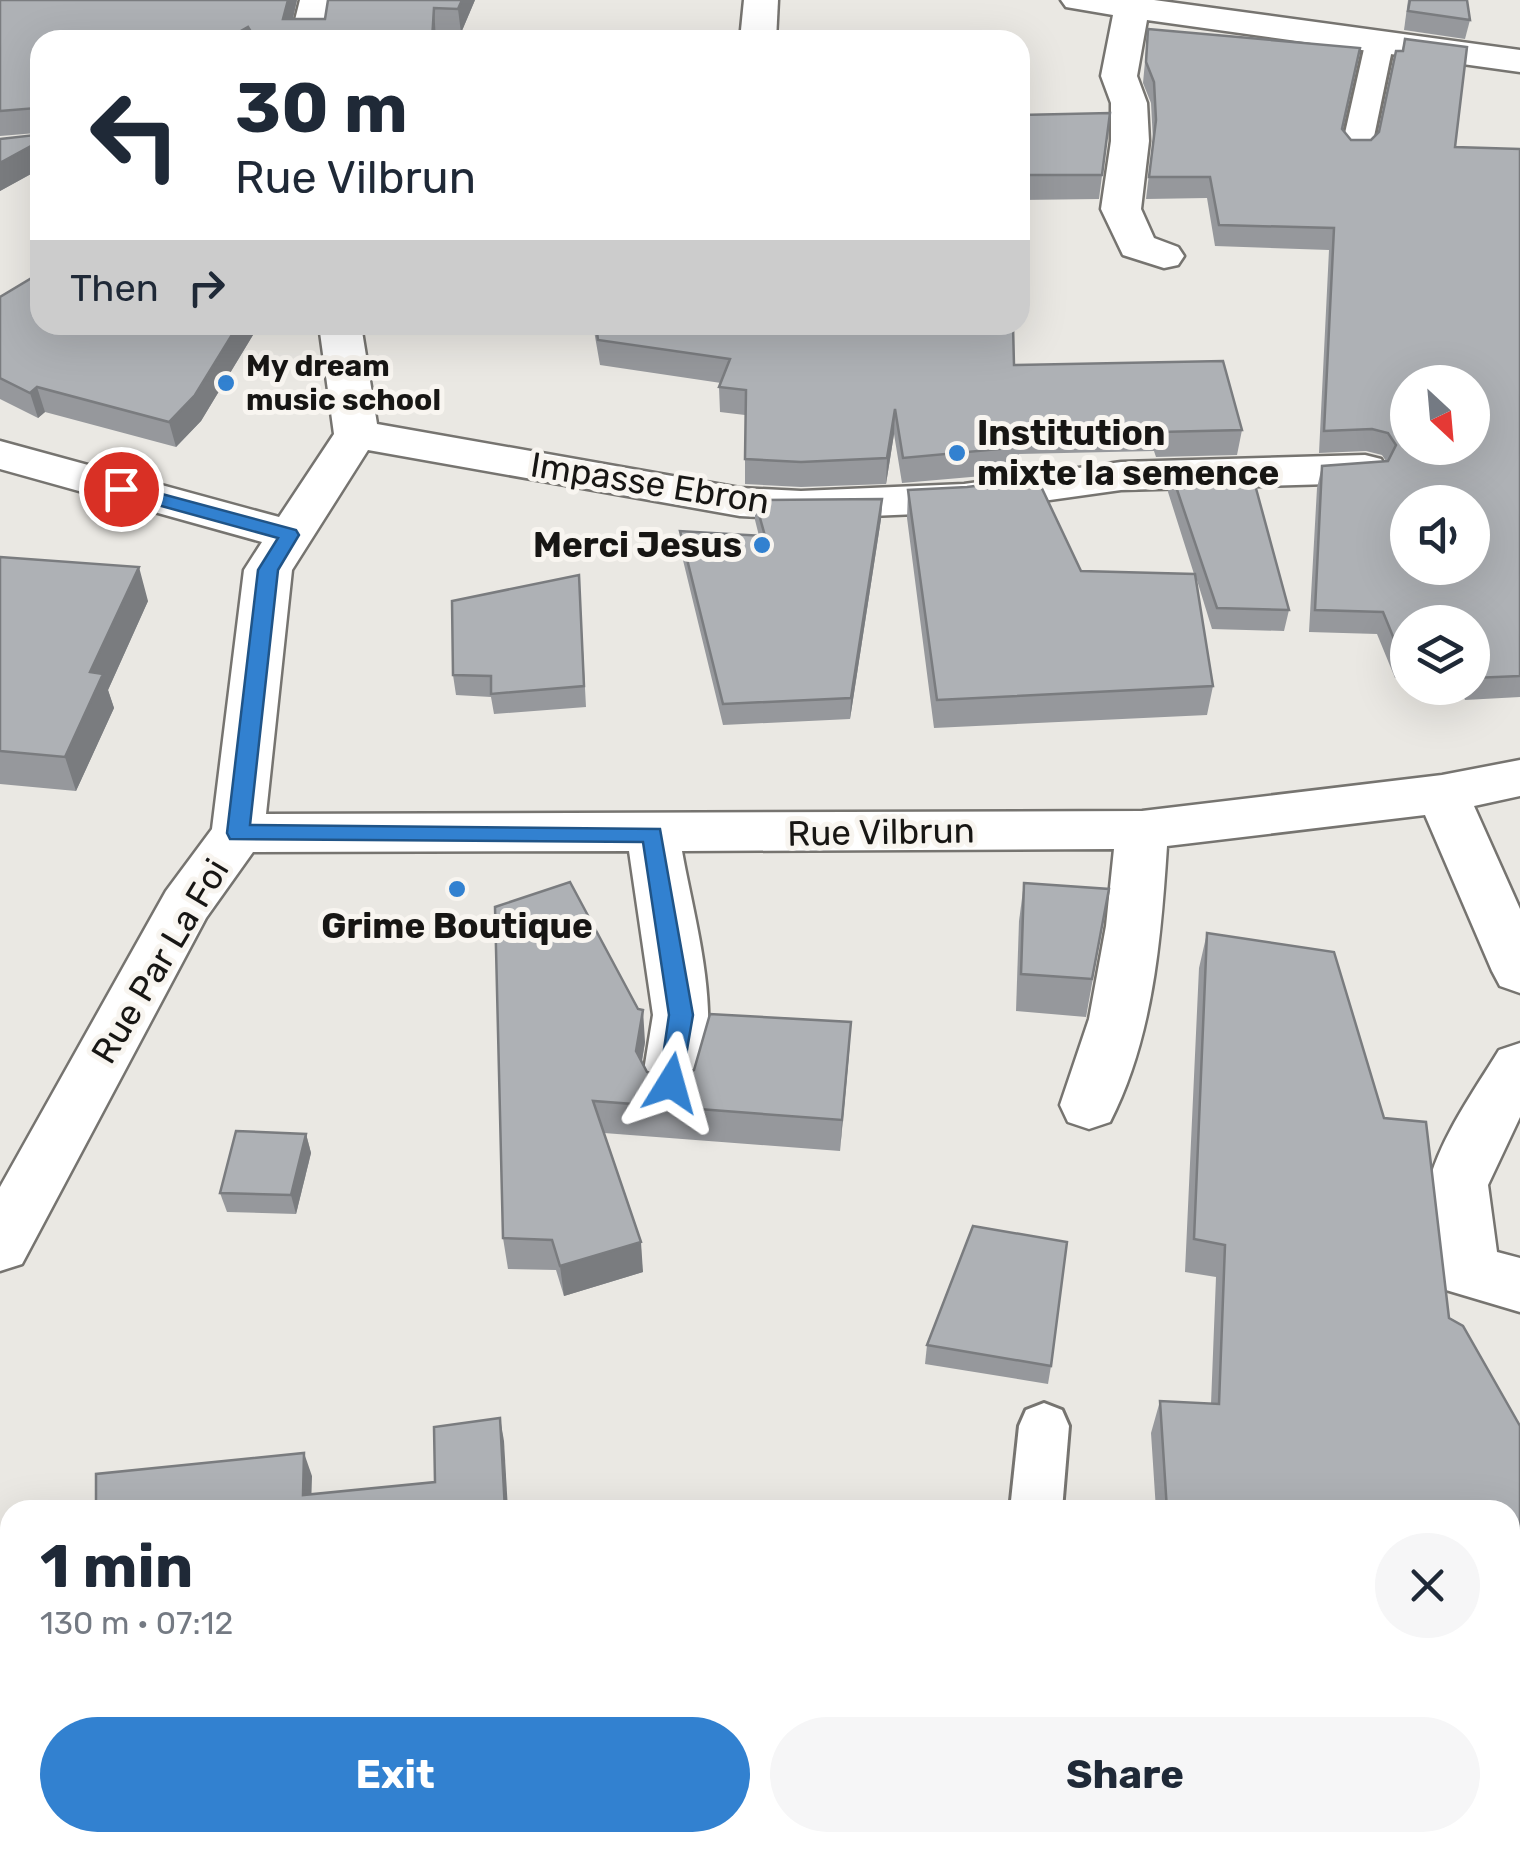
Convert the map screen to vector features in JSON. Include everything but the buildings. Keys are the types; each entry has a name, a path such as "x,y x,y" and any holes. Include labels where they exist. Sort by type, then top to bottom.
{"street":[{"path":"310,30 316,0"},
{"path":"759,30 761,0"},
{"path":"1078,0 1520,61"},
{"path":"1132,6 1119,76 1129,103 1130,140 1121,208 1137,246 1164,256"},
{"path":"341,335 356,434"},
{"name":"Impasse Ebron","path":"356,434 740,502 801,506 964,498 1121,476 1365,469"},
{"name":"Rue Par La Foi","path":"0,1245 185,905 238,833 268,570 356,434"},
{"path":"0,455 290,535"},
{"name":"Rue Vilbrun","path":"238,833 1142,830 1442,794 1520,778"},
{"path":"1442,794 1520,971"},
{"path":"1090,1105 1118,1019 1134,926 1142,830"},
{"path":"653,834 681,1015 671,1083"},
{"path":"1520,1066 1484,1126 1458,1185 1468,1271 1520,1286"}],"lane":[{"path":"1356,151 1380,40"},
{"path":"1037,1500 1044,1426"}],"place":[{"name":"My dream music school","path":"226,383"},
{"name":"Institution mixte la semence","path":"957,453"},
{"name":"Merci Jesus","path":"762,545"},
{"name":"Grime Boutique","path":"457,889"}],"route":[{"path":"121,489 290,535 268,570 238,833 653,834 681,1015 671,1083"}]}
